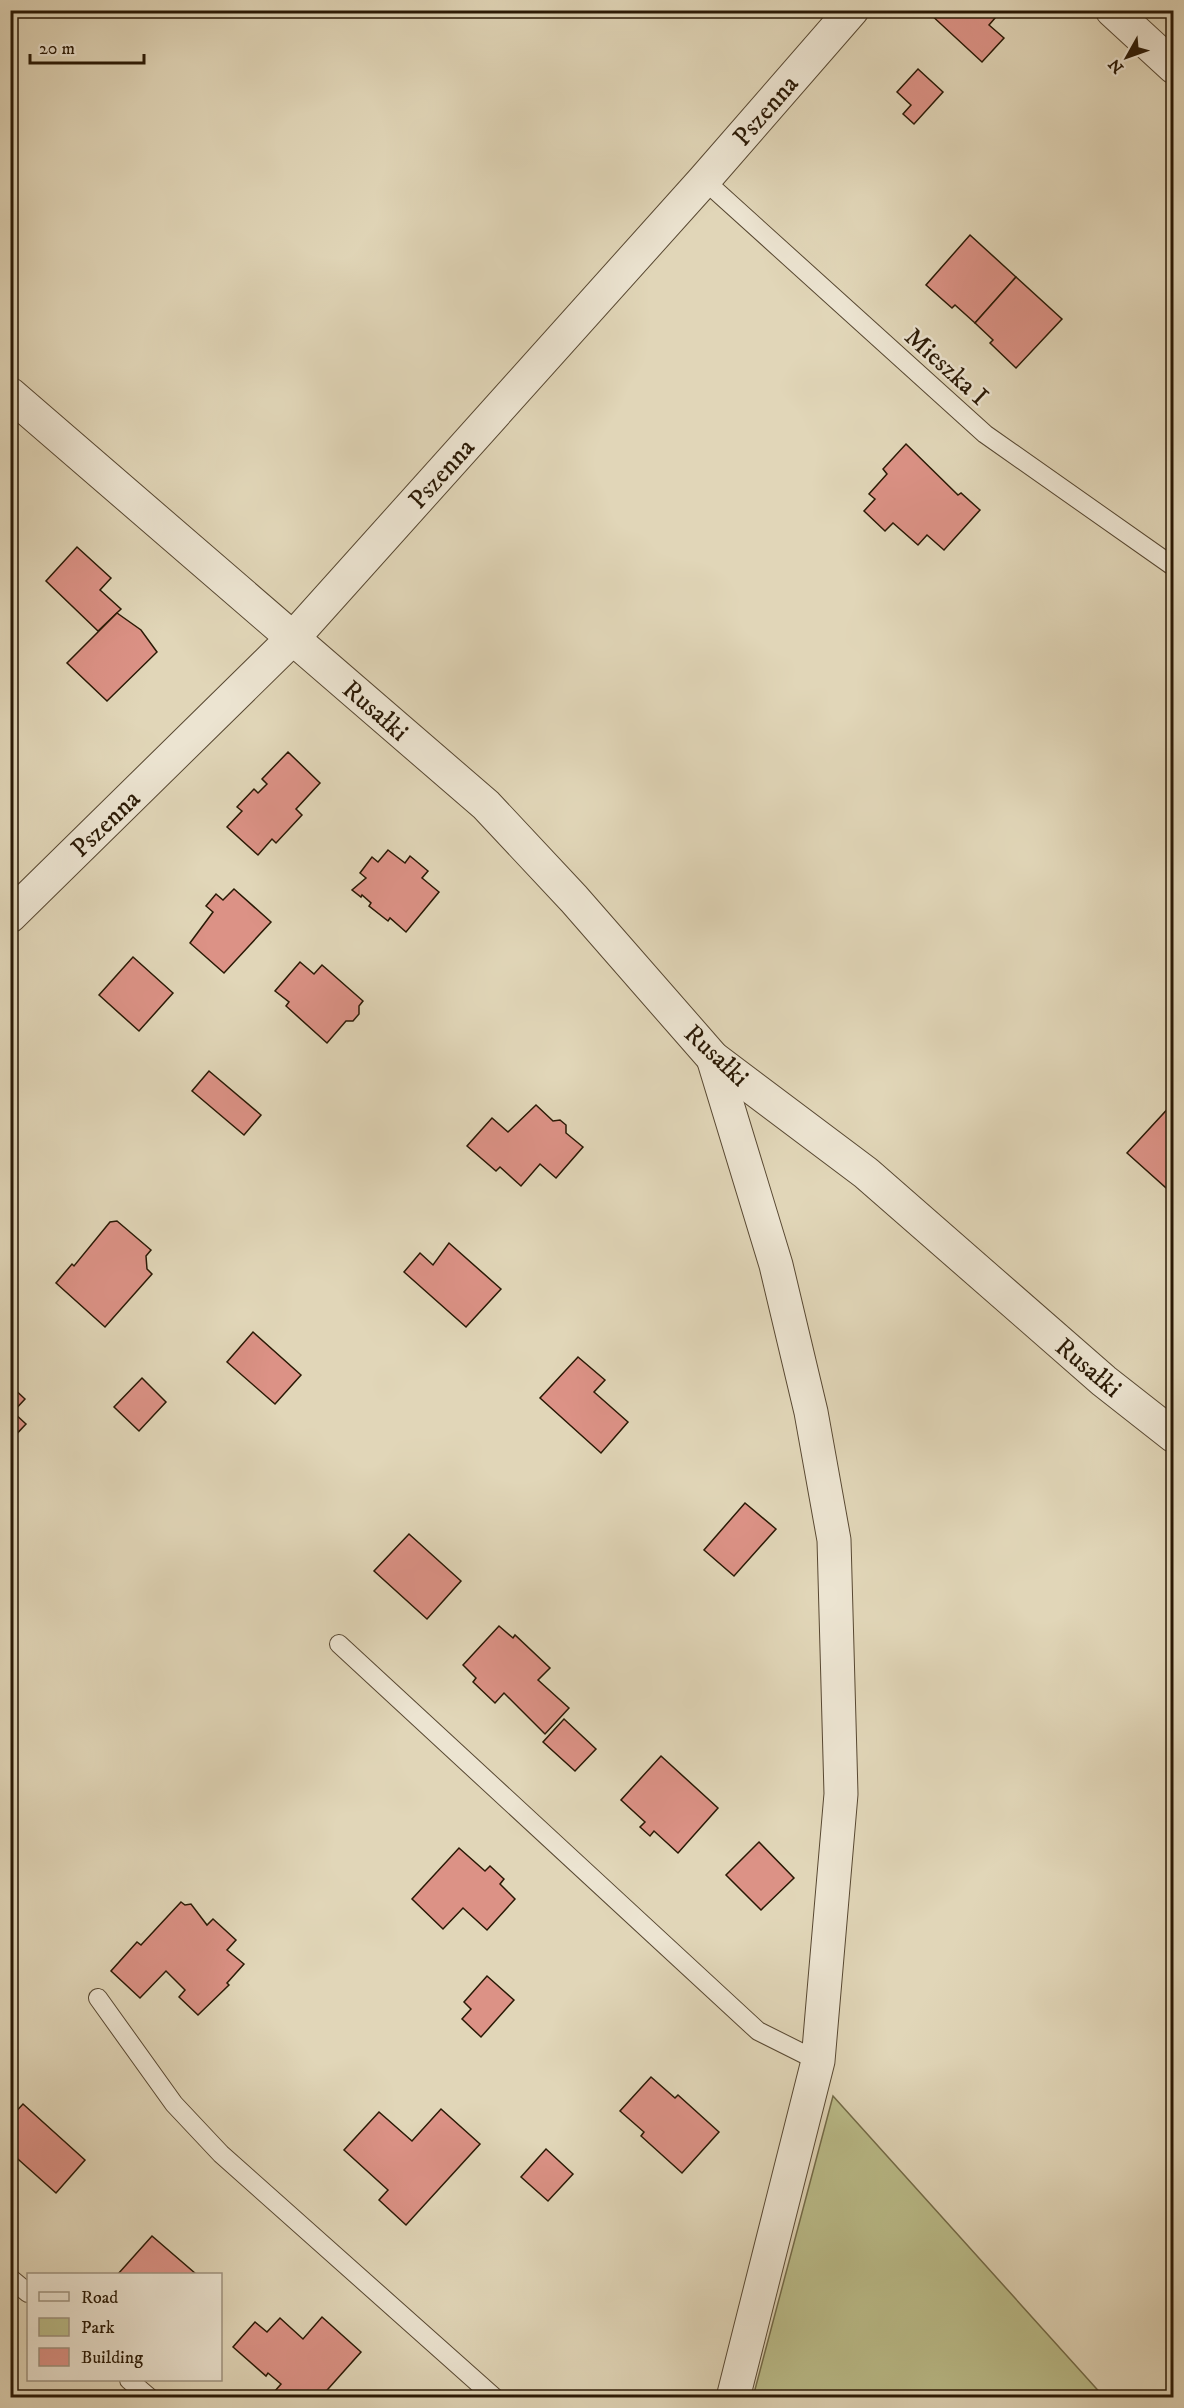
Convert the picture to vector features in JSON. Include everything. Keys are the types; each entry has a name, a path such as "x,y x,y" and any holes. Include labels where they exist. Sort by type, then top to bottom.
{"street":[{"name":"Pszenna","path":"10,916 293,638 704,180 852,10"},
{"path":"1112,10 1173,67"},
{"name":"Rusałki","path":"10,394 486,805 574,899 713,1058 866,1173 1104,1381 1173,1436"},
{"path":"713,1058 776,1266 811,1412 834,1540 841,1794 818,2061 733,2397"}],"lane":[{"name":"Mieszka I","path":"704,180 985,434 1173,567"},
{"path":"339,1644 758,2031 818,2061"},
{"path":"98,1998 174,2104 220,2154 495,2397"},
{"path":"10,2278 27,2292"},
{"path":"131,2381 150,2397"}],"green space":[{"path":"833,2096 1104,2397 753,2397"}],"building":[{"path":"931,10 1002,10 989,25 1004,38 982,62 929,13"},
{"path":"918,69 943,92 914,124 903,114 911,105 897,92"},
{"path":"970,235 1016,277 975,323 955,305 952,308 926,285"},
{"path":"1016,277 1062,319 1016,368 990,343 993,340 975,323"},
{"path":"906,444 958,495 961,493 980,510 944,550 927,535 918,545 893,523 885,531 864,511 875,499 869,494 887,474 883,469"},
{"path":"77,547 111,578 100,590 121,609 98,631 46,581"},
{"path":"117,613 141,630 157,652 107,701 67,663"},
{"path":"288,752 320,783 296,809 302,815 276,843 272,839 258,855 227,827 242,811 237,807 254,789 258,793 267,784 262,779"},
{"path":"388,850 405,863 410,856 428,871 422,878 439,892 406,932 390,918 388,921 369,906 371,903 362,895 361,897 352,890 366,878 360,873 372,857 378,862"},
{"path":"234,889 271,922 224,973 190,943 213,912 206,906 216,894 223,900"},
{"path":"133,957 173,993 139,1031 99,995"},
{"path":"300,962 314,974 322,965 363,1001 359,1006 359,1014 353,1021 346,1021 327,1043 286,1006 289,1002 275,991"},
{"path":"209,1071 261,1115 244,1135 192,1091"},
{"path":"1174,1102 1174,1195 1127,1153"},
{"path":"536,1105 553,1121 560,1120 566,1125 566,1133 583,1147 556,1178 540,1164 521,1186 500,1167 496,1171 467,1146 492,1118 508,1132"},
{"path":"117,1221 151,1250 146,1256 147,1269 152,1274 105,1327 56,1283 72,1264 74,1266 110,1222"},
{"path":"449,1243 501,1289 466,1327 404,1272 420,1253 433,1265"},
{"path":"253,1332 301,1375 275,1404 227,1362"},
{"path":"578,1357 605,1380 594,1392 628,1422 601,1453 540,1398"},
{"path":"142,1378 166,1402 139,1431 114,1407"},
{"path":"10,1385 25,1399 13,1412 26,1424 10,1441"},
{"path":"745,1503 776,1529 734,1576 704,1550"},
{"path":"409,1534 461,1581 427,1619 374,1571"},
{"path":"499,1626 513,1638 515,1635 550,1668 538,1680 569,1708 545,1734 504,1693 495,1703 473,1682 476,1678 463,1665"},
{"path":"564,1719 596,1749 575,1771 543,1742"},
{"path":"661,1756 718,1808 678,1853 654,1831 650,1836 640,1827 645,1822 621,1800"},
{"path":"759,1842 794,1878 761,1910 726,1875"},
{"path":"459,1848 485,1871 490,1866 504,1879 500,1884 515,1899 487,1930 463,1908 443,1929 412,1899"},
{"path":"181,1902 185,1905 191,1904 207,1925 213,1919 236,1940 227,1950 244,1964 227,1983 229,1985 198,2015 179,1997 185,1990 166,1971 140,1998 111,1971 137,1942 141,1945"},
{"path":"487,1976 514,2000 481,2037 462,2019 471,2009 464,2002"},
{"path":"651,2077 675,2098 678,2095 719,2132 682,2173 641,2136 644,2132 620,2111"},
{"path":"23,2104 85,2160 56,2193 10,2152 10,2118"},
{"path":"441,2109 480,2144 406,2225 379,2200 388,2190 344,2150 379,2112 412,2141"},
{"path":"546,2149 573,2174 548,2201 521,2177"},
{"path":"152,2236 195,2273 119,2273"},
{"path":"322,2317 361,2352 320,2398 269,2398 281,2384 268,2373 266,2376 233,2347 255,2322 267,2332 280,2318 303,2339"}]}
